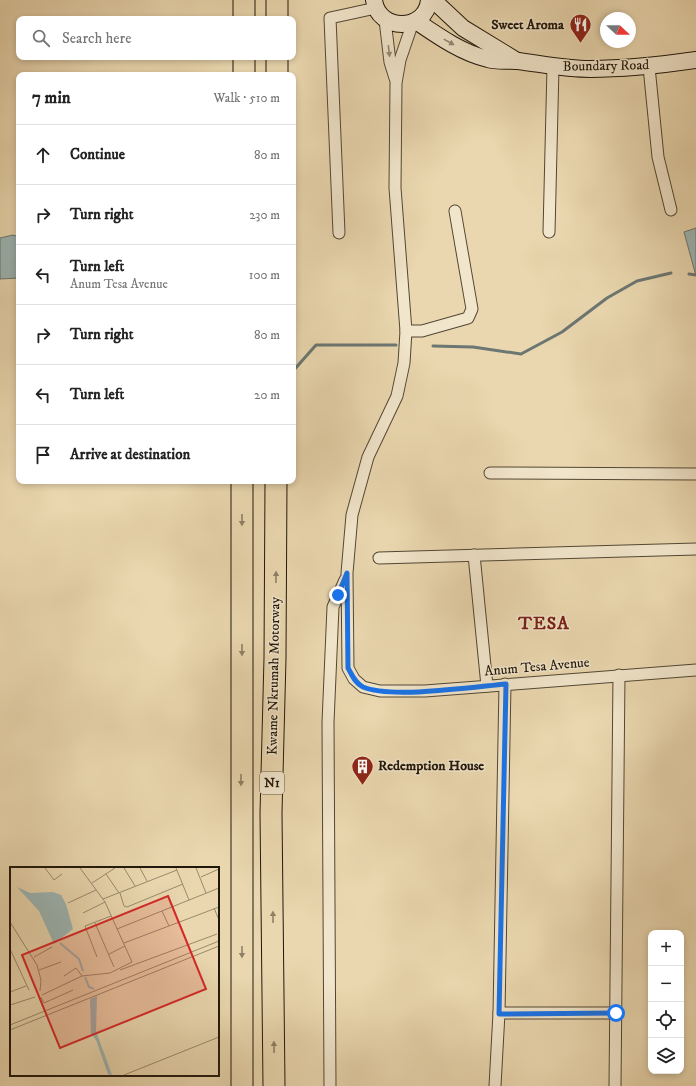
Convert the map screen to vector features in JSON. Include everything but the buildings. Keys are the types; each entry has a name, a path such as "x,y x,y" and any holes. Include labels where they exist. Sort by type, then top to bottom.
{"highway":[{"path":"244,0 244,16"},
{"path":"277,16 278,0"},
{"path":"244,60 244,72"},
{"path":"277,60 277,72"},
{"name":"N1","path":"242,484 242,1086"},
{"name":"Kwame Nkrumah Motorway","path":"274,1086 271,813 275,666 276,484"}],"main road":[{"path":"378,9 399,25 415,22 426,10 429,0"},
{"name":"Boundary Road","path":"433,0 463,28 517,61"},
{"name":"Boundary Road","path":"415,22 464,50 487,59 517,61 552,67 590,69 649,67 696,60"}],"street":[{"path":"339,233 330,18 378,9 396,83"},
{"path":"330,1086 328,722 333,607 347,573 352,515 368,457 397,396 404,363 406,331 395,188 396,83 400,60 415,22"},
{"path":"549,232 552,67"},
{"path":"649,67 658,157 671,210"},
{"path":"406,331 422,331 468,318 471,314 472,309 455,211"},
{"path":"490,473 696,474"},
{"path":"378,558 696,548"},
{"path":"474,555 487,686"},
{"name":"Anum Tesa Avenue","path":"347,573 348,668 354,679 363,686 380,691 426,691 696,670"},
{"path":"615,1086 619,675"},
{"path":"496,1086 499,1014 506,684"},
{"path":"499,1014 616,1013"}],"water":[{"path":"696,228 696,276 684,232"},
{"path":"13,235 16,236 16,278 0,279 0,238"}],"waterway":[{"path":"433,346 473,347 521,354 562,332 607,298 637,281 671,273"},
{"path":"689,274 696,275"},
{"path":"296,368 316,345 396,345"}],"place":[{"name":"Sweet Aroma","path":"580,44"},
{"name":"Redemption House","path":"363,786"}],"district":[{"name":"TESA","path":"544,624"}],"route":[{"path":"338,595 347,573 348,668 354,679 363,686 380,691 426,691 506,684 499,1014 616,1013"}]}
